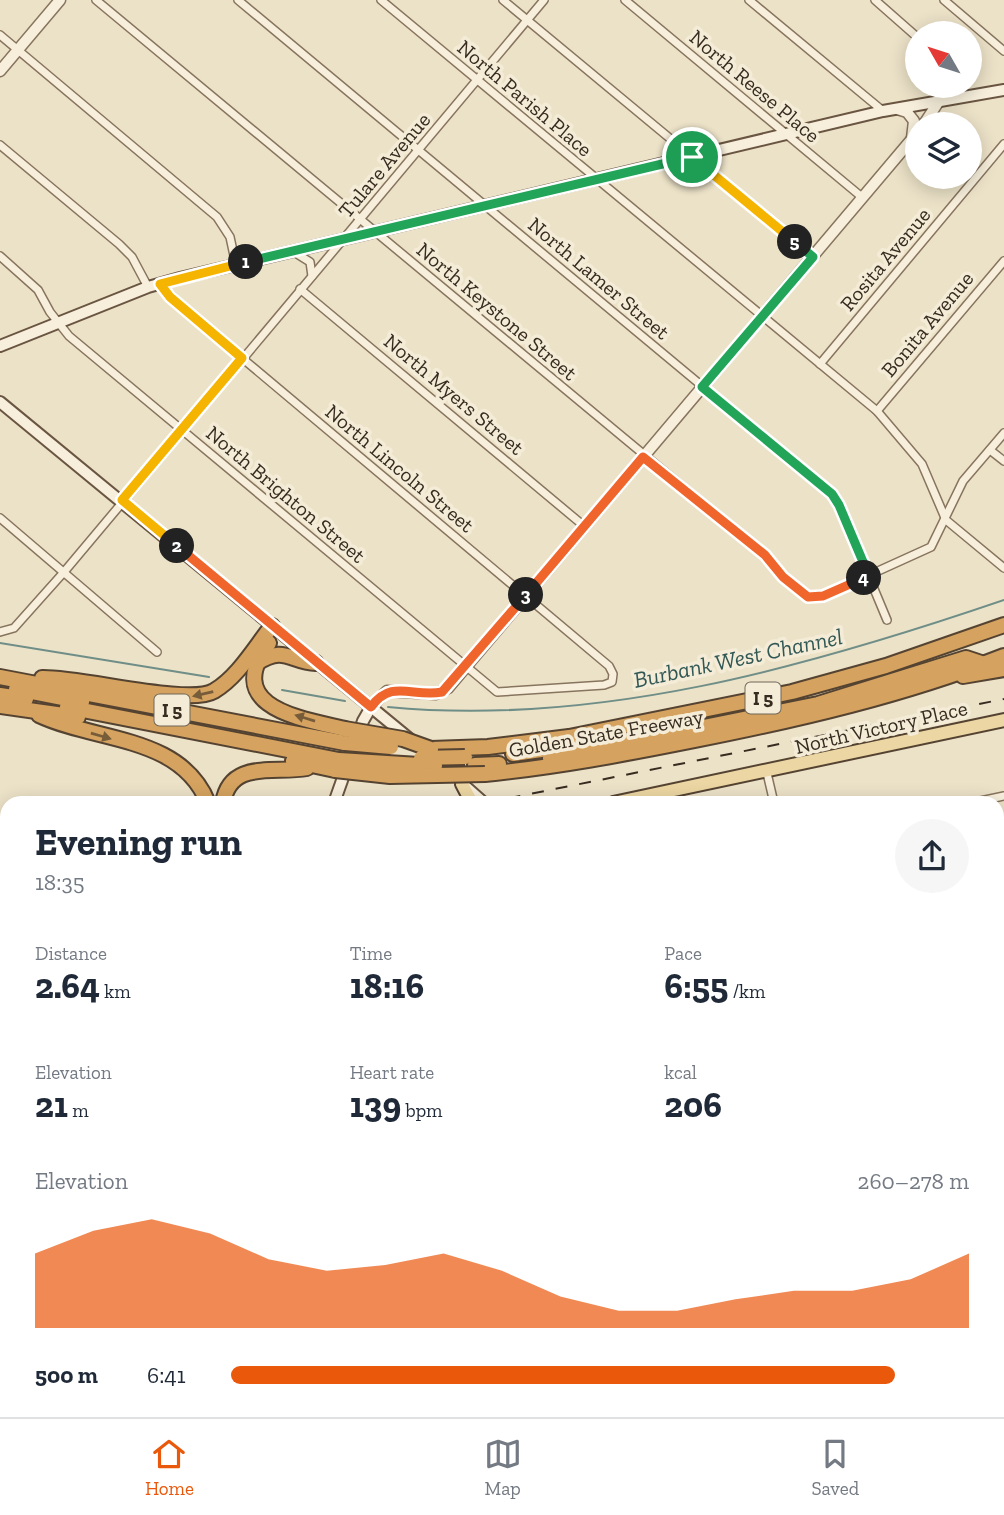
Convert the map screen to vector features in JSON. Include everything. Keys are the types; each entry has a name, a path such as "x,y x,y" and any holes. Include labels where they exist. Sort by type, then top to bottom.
{"highway":[{"name":"Golden State Freeway","path":"341,751 390,776 470,761 569,737 792,691 886,666 1004,625"},
{"path":"275,629 256,664 252,677 255,690 266,703 291,714 341,751"},
{"path":"17,680 67,677 186,696 206,695 225,683 275,629"},
{"path":"470,761 579,744 828,692 1004,635"},
{"path":"256,664 266,657 286,654 316,663"},
{"name":"Golden State Freeway","path":"0,677 341,751 431,749 470,761 555,767 842,708 941,679 1004,656"},
{"path":"0,695 341,751 470,761 556,757 781,713 866,691 967,659 984,664"},
{"path":"941,679 1004,669"},
{"path":"0,686 341,751"},
{"name":"Golden State Freeway","path":"0,706 45,710 312,767 341,751"},
{"path":"28,710 52,722 165,755 190,774 204,796"},
{"path":"226,796 230,784 251,771 312,767"}],"main road":[{"path":"0,345 154,285 883,111 1004,90"},
{"path":"0,402 122,500 476,796"},
{"path":"336,796 363,720 371,707"},
{"name":"North Victory Place","path":"666,796 998,721"},
{"path":"462,784 468,796"}],"street":[{"path":"0,71 60,0"},
{"name":"North Keystone Street","path":"96,0 643,457 765,555 783,577 808,597 823,596 869,576"},
{"name":"North Lamer Street","path":"238,0 832,494 887,620"},
{"name":"North Parish Place","path":"381,0 877,411 922,464 946,520 1004,568"},
{"path":"503,0 813,257"},
{"name":"Tulare Avenue","path":"0,632 14,628 64,572 181,429 544,0"},
{"name":"North Reese Place","path":"625,0 863,198"},
{"path":"749,0 883,111"},
{"path":"875,0 905,26"},
{"path":"944,0 1004,51"},
{"path":"0,35 217,217 230,237 236,265"},
{"path":"932,112 939,98"},
{"path":"897,109 907,112"},
{"name":"Rosita Avenue","path":"820,364 1004,144"},
{"name":"North Lincoln Street","path":"0,145 120,244 154,285 609,666 613,679"},
{"path":"371,707 379,696 391,690 442,692 466,667 905,148"},
{"path":"294,252 310,262 312,276"},
{"name":"North Brighton Street","path":"0,256 35,286 69,336 501,694 604,685 613,679"},
{"name":"Bonita Avenue","path":"877,411 1004,261"},
{"name":"North Myers Street","path":"300,289 584,526"},
{"path":"869,576 931,547 960,486 1004,433"},
{"path":"990,450 1004,461"},
{"path":"0,518 157,652"},
{"path":"766,773 772,796"}],"waterway":[{"name":"Burbank West Channel","path":"388,707 466,711 545,708 623,700 778,669 930,625 1004,600"},
{"name":"Burbank West Channel","path":"0,643 209,677"},
{"name":"Burbank West Channel","path":"282,690 345,701"}],"railway":[{"path":"520,796 1004,699"}],"route":[{"path":"692,157 813,257 702,387 832,494 869,576 823,596 808,597 783,577 765,555 643,457 448,688 436,694 391,690 379,696 371,707 122,500 242,358 170,297 160,284 692,157"}]}
